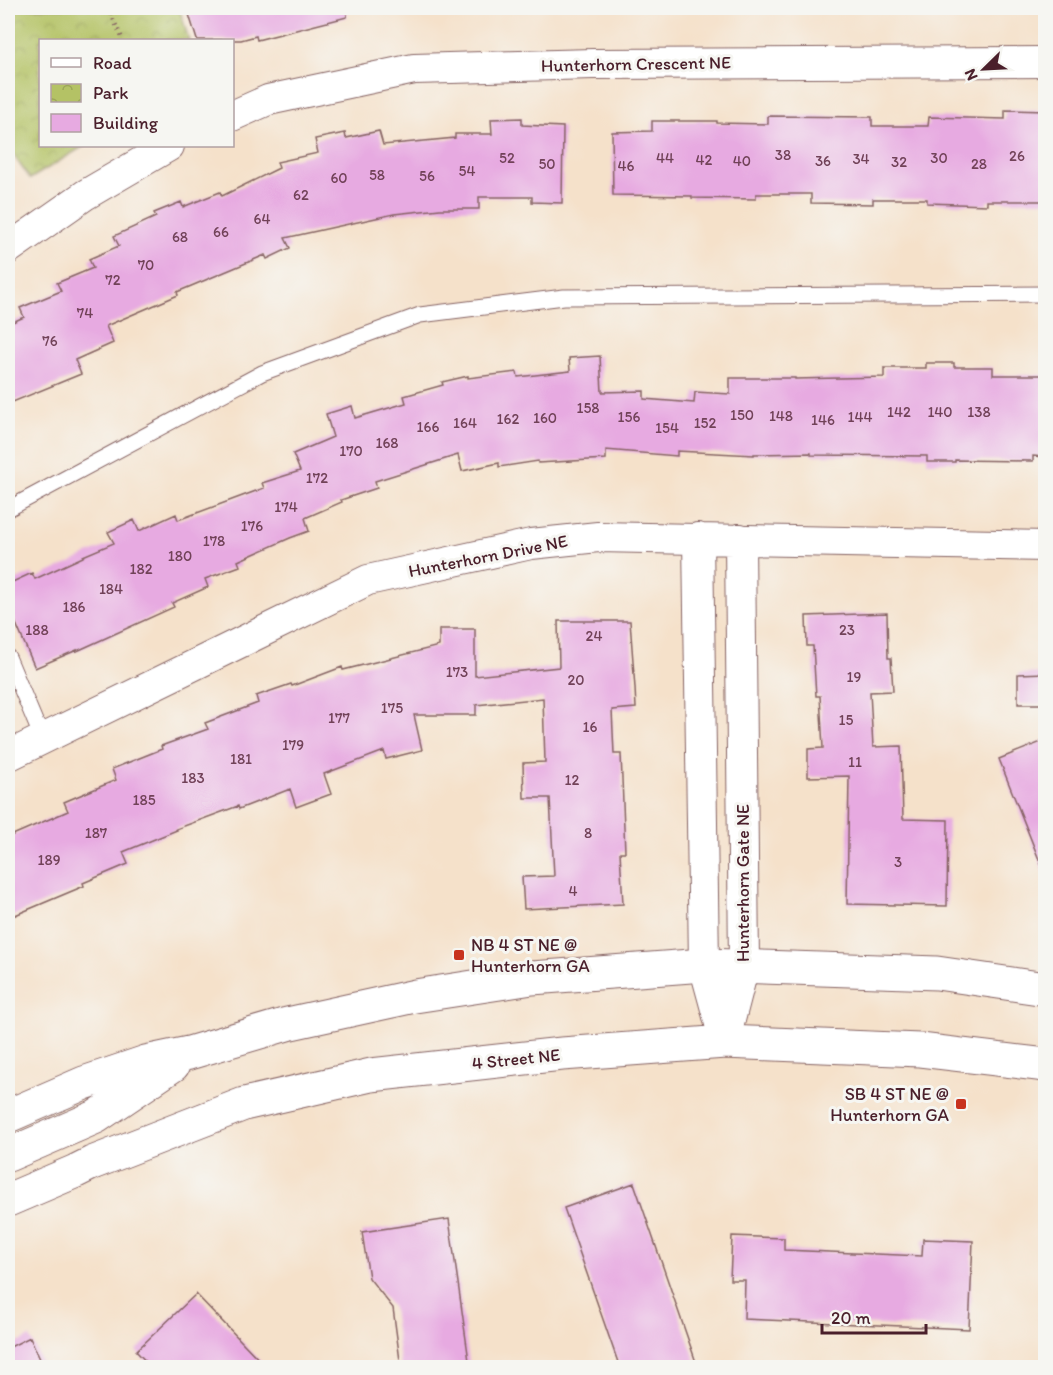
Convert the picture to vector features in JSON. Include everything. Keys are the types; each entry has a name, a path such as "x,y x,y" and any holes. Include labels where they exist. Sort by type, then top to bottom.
{"main road":[{"path":"8,1116 84,1083 146,1062 189,1053 287,1024 415,996 532,978 704,964 937,973 1046,988"},
{"name":"4 Street NE","path":"8,1200 92,1163 244,1104 371,1075 562,1054 725,1042 920,1050 1046,1065"},
{"path":"8,1155 96,1117 189,1053"},
{"path":"8,1105 66,1091"},
{"path":"8,1227 76,1171"}],"street":[{"name":"Hunterhorn Crescent NE","path":"234,115 267,100 414,69 593,64 1046,62"},
{"path":"8,249 85,195 167,147"},
{"name":"Hunterhorn Drive NE","path":"8,756 368,580 531,544 598,537 1046,546"},
{"path":"698,538 704,964 725,1042"},
{"name":"Hunterhorn Gate NE","path":"725,1042 744,966 740,539"}],"lane":[{"path":"8,509 262,373 420,315 564,297 1046,294"},
{"path":"8,657 42,738"}],"path":[{"path":"108,8 123,39"}],"green space":[{"path":"8,8 179,8 189,39 39,39 39,147 82,147 30,179 8,147"}],"building":[{"path":"187,8 346,8 347,17 257,40 256,36 241,40 197,39"},
{"path":"1005,110 1046,111 1046,201 987,201 987,205 927,203 927,199 873,199 873,204 811,203 811,194 756,194 756,199 613,195 612,132 652,131 652,121 768,124 768,116 872,117 872,126 928,126 929,117 1005,119"},
{"path":"522,118 522,125 563,127 562,203 532,202 532,197 479,197 479,209 440,209 394,214 285,238 290,248 267,259 265,255 177,292 178,295 106,326 113,343 75,360 81,374 8,404 8,324 24,317 20,308 61,291 57,283 93,268 89,259 119,246 114,236 156,217 154,213 181,202 183,207 220,192 222,196 279,168 277,162 318,153 315,139 345,133 346,138 379,131 383,145 455,138 455,134 492,134 491,119"},
{"path":"600,356 602,392 644,391 644,399 694,403 695,392 730,394 730,378 884,377 884,368 926,368 926,363 954,363 954,367 993,367 993,375 1046,375 1046,457 1033,456 1033,461 927,462 927,456 811,455 811,453 754,455 677,451 677,456 606,450 606,459 538,463 538,461 499,467 499,463 462,471 458,455 375,481 377,488 341,500 342,502 305,518 309,531 238,561 240,566 205,579 208,587 172,603 174,607 35,668 8,605 8,584 32,573 35,579 114,543 108,532 134,520 139,531 176,514 178,520 264,488 262,483 300,471 293,454 333,437 326,414 352,406 355,418 406,403 404,396 443,385 442,382 468,376 468,378 517,372 518,377 570,371 569,358"},
{"path":"887,613 888,658 891,658 893,691 870,692 873,747 901,746 903,819 948,820 947,906 847,904 849,776 808,777 808,749 823,748 820,696 816,696 813,646 807,646 806,616"},
{"path":"558,621 630,621 636,708 612,710 614,754 621,754 625,852 620,852 623,904 524,909 522,877 554,876 550,798 524,798 523,763 545,762 543,698 476,705 476,715 414,715 422,750 386,759 384,751 324,774 331,794 296,807 290,789 239,809 238,806 176,829 123,852 128,864 83,883 84,886 8,918 8,837 68,811 64,802 116,780 112,769 162,749 161,746 208,729 205,723 258,703 256,696 291,684 292,686 342,667 343,670 439,646 439,629 475,629 475,676 559,667"},
{"path":"1046,673 1046,704 1018,704 1018,674"},
{"path":"1046,740 1046,872 1044,872 999,759"},
{"path":"634,1183 698,1368 620,1368 564,1208"},
{"path":"449,1219 470,1368 401,1368 393,1308 369,1278 362,1232"},
{"path":"732,1236 784,1238 784,1250 922,1256 923,1239 973,1241 969,1329 744,1319 745,1280 730,1280"},
{"path":"196,1294 267,1368 152,1368 136,1351"},
{"path":"30,1337 44,1368 8,1368 8,1348"}],"place":[{"name":"NB 4 ST NE @ Hunterhorn GA","path":"459,955"},
{"name":"SB 4 ST NE @ Hunterhorn GA","path":"961,1104"}]}
